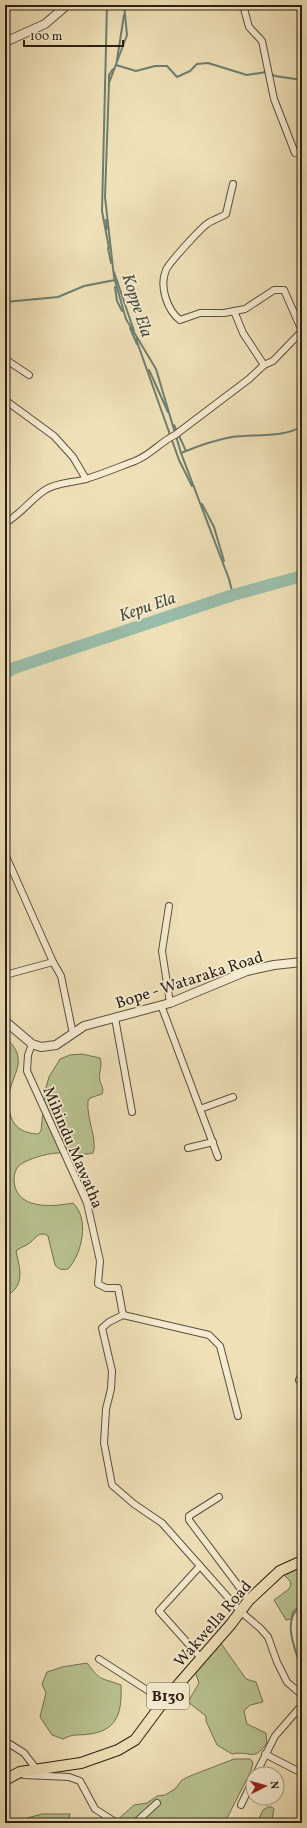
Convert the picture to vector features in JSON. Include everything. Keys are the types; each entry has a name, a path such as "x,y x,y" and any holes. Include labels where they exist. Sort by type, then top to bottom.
{"main road":[{"name":"Wakwella Road","path":"5,1780 20,1772 81,1764 118,1750 135,1740 164,1701 231,1624 249,1600 280,1571 302,1561"}],"street":[{"path":"5,42 45,24 68,5"},
{"path":"242,5 249,27 262,41 274,99 290,142 295,153 302,155"},
{"path":"5,522 16,517 45,490 57,485 86,479 151,453 163,440 175,435 249,379 264,365 273,361 302,331 284,290 274,290 250,307 234,311 200,313 180,320 174,315 167,302 163,283 166,269 206,224 226,214 233,184"},
{"path":"234,311 243,333 264,365"},
{"path":"5,358 29,375"},
{"path":"5,400 54,436 73,457 86,479"},
{"path":"5,854 53,962 61,976 73,1034"},
{"path":"169,906 162,951 170,1003"},
{"path":"5,975 53,962"},
{"name":"Bope - Wataraka Road","path":"32,1044 41,1047 56,1045 84,1026 170,1003 247,971 274,965 302,962"},
{"path":"162,1005 218,1156"},
{"path":"115,1018 132,1112"},
{"path":"5,1021 32,1044"},
{"name":"Mihindu Mawatha","path":"32,1044 28,1055 27,1071 87,1203 100,1261 98,1284 106,1288 118,1288 122,1315"},
{"path":"200,1109 233,1096"},
{"path":"188,1148 213,1142"},
{"path":"238,1416 220,1346 209,1335 122,1315 109,1322 102,1328 112,1371 111,1389 106,1409 104,1443 109,1477 112,1485 134,1504 162,1522 240,1611 268,1637 277,1662 287,1682 302,1695"},
{"path":"299,1380 302,1373"},
{"path":"219,1496 189,1516 189,1520 249,1600"},
{"path":"200,1566 159,1611 202,1658"},
{"path":"99,1659 164,1701"},
{"path":"260,1766 275,1736 302,1705"},
{"path":"5,1741 24,1753 37,1770"},
{"path":"266,1754 296,1770"},
{"path":"14,1775 69,1777 80,1781 95,1808 116,1823"},
{"path":"241,1805 245,1797"},
{"path":"134,1823 158,1804"}],"green space":[{"path":"5,1036 15,1048 18,1057 17,1070 10,1090 9,1106 12,1120 16,1126 22,1130 29,1133 38,1134 41,1131 45,1091 49,1077 60,1059 70,1055 82,1054 100,1058 100,1081 103,1090 102,1094 90,1098 88,1101 94,1142 93,1153 48,1154 19,1165 14,1175 16,1190 21,1197 28,1202 45,1205 73,1203 78,1210 83,1227 77,1255 68,1269 59,1269 55,1265 48,1236 42,1234 38,1236 16,1251 20,1271 19,1282 12,1292 5,1297"},
{"path":"297,1563 302,1573 302,1605 293,1611 291,1619 286,1620 274,1600 289,1589 291,1585 290,1581 280,1571"},
{"path":"218,1639 246,1679 256,1682 263,1702 250,1705 244,1711 247,1724 266,1733 267,1743 258,1753 232,1754 217,1745 206,1721 206,1716 188,1702 199,1683 194,1668"},
{"path":"87,1663 101,1678 121,1685 121,1703 117,1717 113,1723 100,1732 86,1735 73,1735 63,1739 52,1735 40,1717 46,1693 42,1684 47,1672 62,1667"},
{"path":"234,1759 250,1759 253,1762 252,1766 245,1766 245,1783 227,1818 228,1823 115,1822 134,1805 147,1803 157,1796 165,1795 175,1789 182,1780"},
{"path":"268,1807 272,1807 274,1809 272,1820 274,1823 257,1823 263,1810"},
{"path":"42,1814 70,1814 68,1823 19,1823 20,1820"}],"waterway":[{"name":"Koppe Ela","path":"107,5 102,211 109,248"},
{"name":"Koppe Ela","path":"124,5 127,35 109,83 105,197 114,277 126,319 156,369 181,453 229,579 233,595"},
{"path":"117,60 124,15"},
{"path":"116,65 136,71 155,66 167,66 177,77 190,71 197,64 208,63 247,75 266,72"},
{"name":"Koppe Ela","path":"109,82 109,75 113,69"},
{"path":"270,73 275,76 302,80"},
{"name":"Koppe Ela","path":"106,220 107,229"},
{"name":"Koppe Ela","path":"108,248 111,263"},
{"name":"Koppe Ela","path":"114,272 134,331"},
{"path":"5,302 58,297 84,286 115,280"},
{"path":"115,287 117,301 122,311"},
{"name":"Koppe Ela","path":"130,328 137,344"},
{"name":"Koppe Ela","path":"136,339 179,460 192,486"},
{"name":"Koppe Ela","path":"149,370 168,412"},
{"path":"174,425 186,451"},
{"path":"181,453 225,438 278,434 295,430 302,426"},
{"name":"Koppe Ela","path":"202,504 214,527 224,561"},
{"name":"Kepu Ela","path":"5,673 14,668 233,595 302,576"},
{"path":"302,1605 295,1611 291,1627 294,1645 302,1671"}]}
